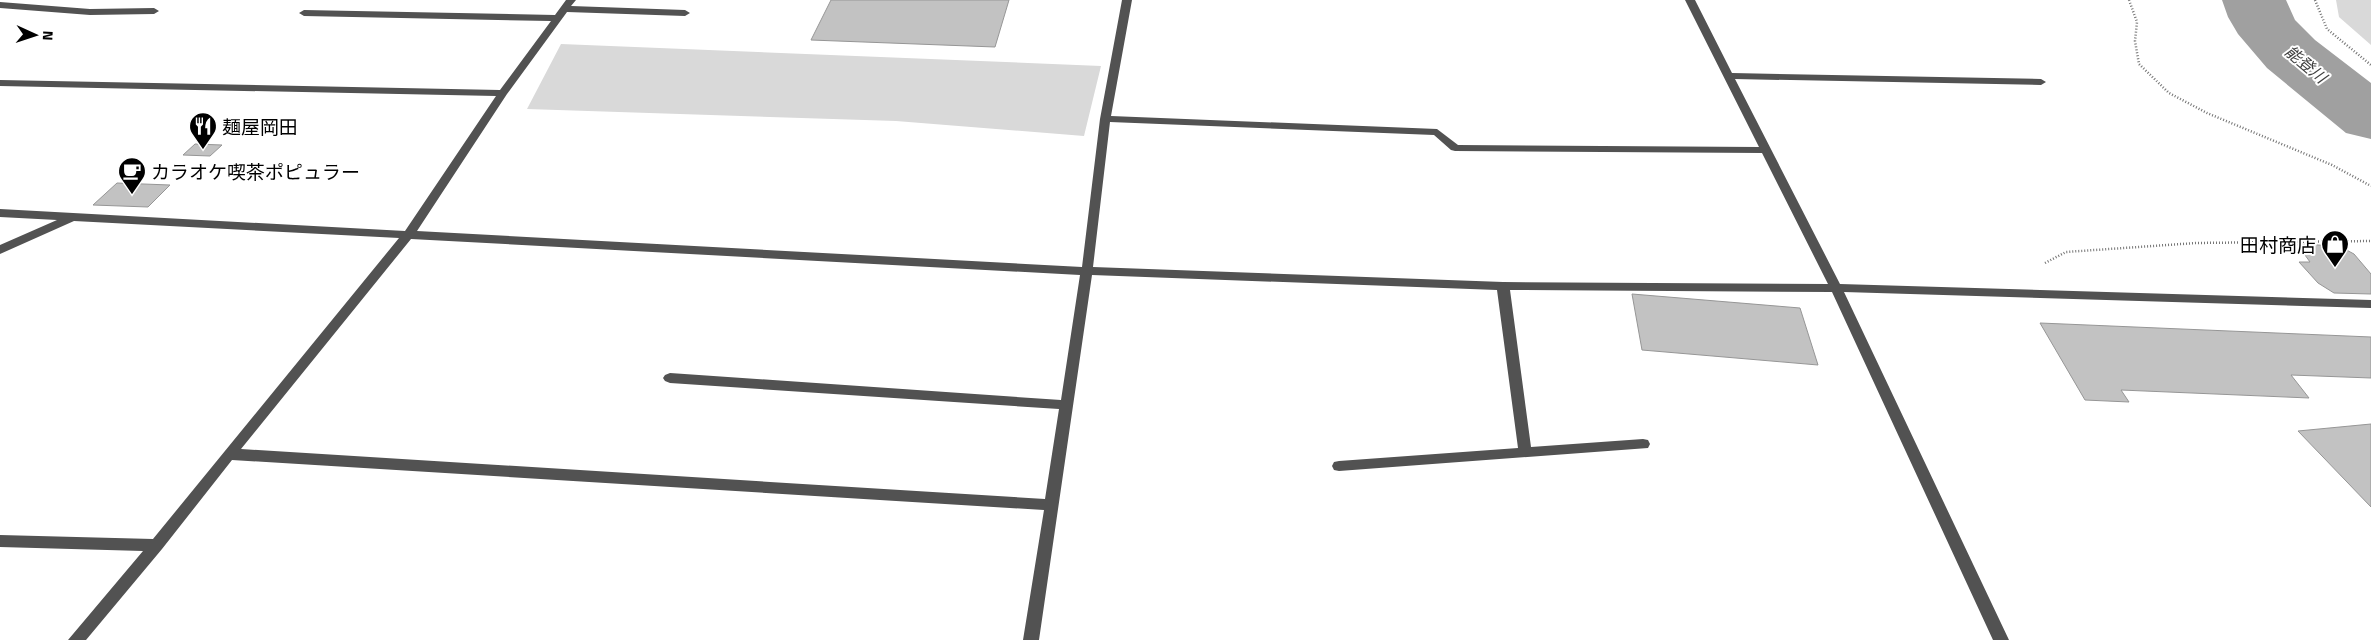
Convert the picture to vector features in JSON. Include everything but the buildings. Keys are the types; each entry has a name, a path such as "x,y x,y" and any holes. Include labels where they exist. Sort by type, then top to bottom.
{"street":[{"path":"1031,640 1087,271 1105,119 1127,0"},
{"path":"1690,0 1764,150 1836,288 2002,640"},
{"path":"0,6 90,12 154,11"},
{"path":"304,13 564,9 685,13"},
{"path":"76,640 157,545 409,234 503,93 564,9"},
{"path":"1727,76 2041,82"},
{"path":"0,83 503,93"},
{"path":"1105,119 1437,132 1455,148 1764,150"},
{"path":"0,213 1087,271 1503,286 1836,288 2371,304"},
{"path":"0,250 72,216"},
{"path":"1503,286 1525,452"},
{"path":"670,378 1066,406"},
{"path":"1339,466 1643,444"},
{"path":"229,454 1052,505"},
{"path":"0,541 157,545"}],"path":[{"path":"2129,0 2137,22 2135,41 2139,64 2169,93 2207,113 2332,165 2371,186"},
{"path":"2315,0 2327,29 2371,65"},
{"path":"2040,265 2066,252 2196,242 2371,241"}],"shaded area":[{"path":"2336,0 2371,0 2371,45 2339,17"},
{"path":"561,44 1101,66 1084,136 896,121 527,109"}],"waterway":[{"name":"能登川","path":"2254,0 2260,17 2271,34 2291,54 2371,118"}],"place":[{"name":"麺屋岡田","path":"203,150"},
{"name":"カラオケ喫茶ポピュラー","path":"132,195"},
{"name":"田村商店","path":"2335,268"}]}
